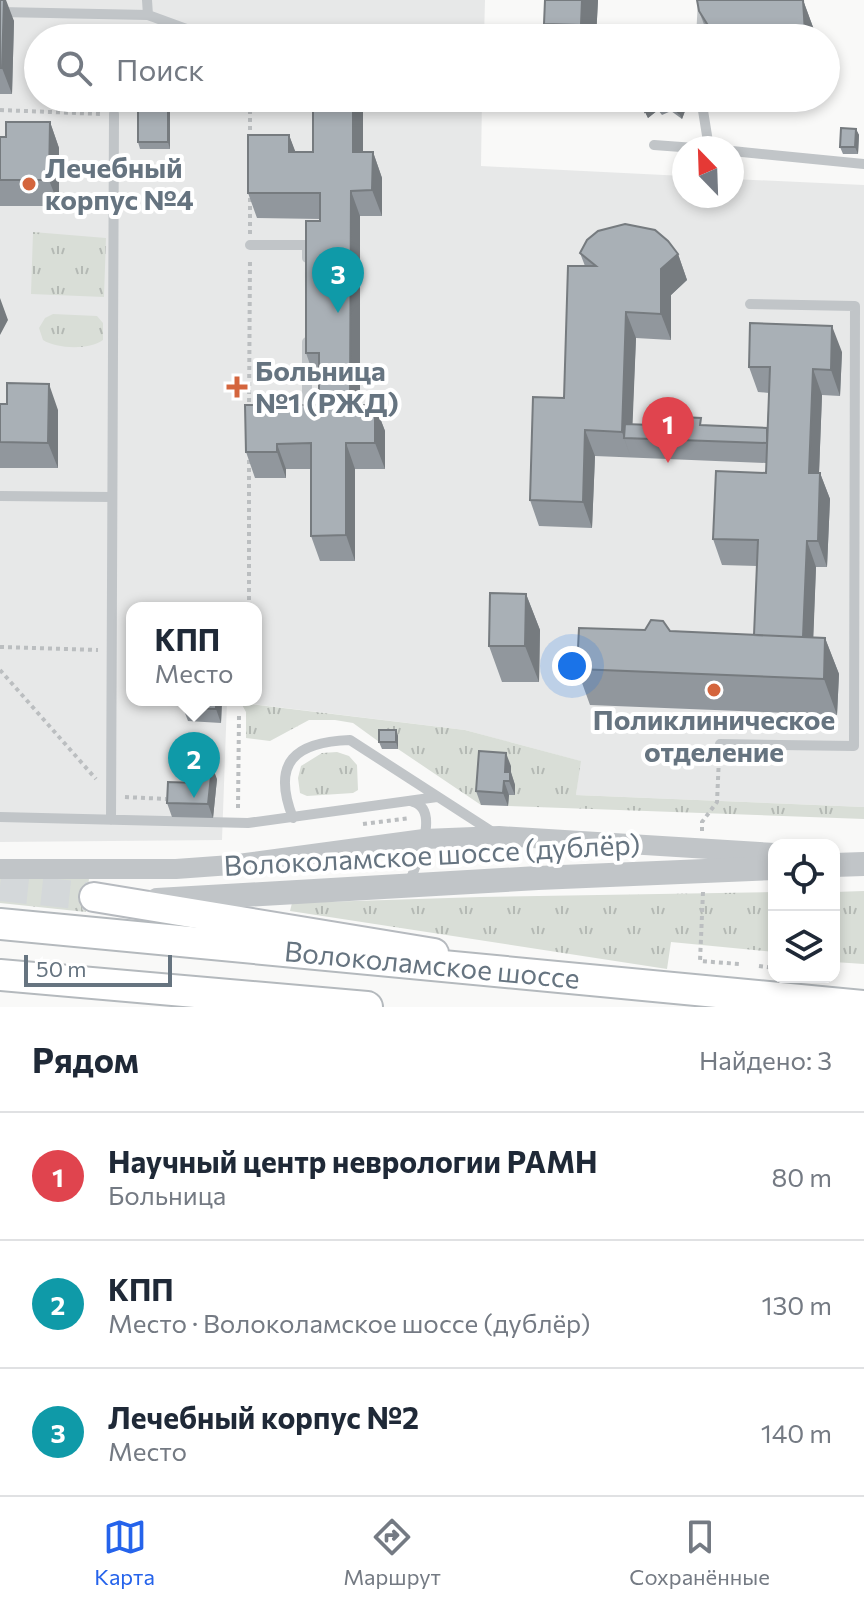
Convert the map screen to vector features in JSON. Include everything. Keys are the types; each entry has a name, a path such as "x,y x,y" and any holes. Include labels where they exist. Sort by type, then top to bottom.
{"main road":[{"path":"94,897 652,988"},
{"name":"Волоколамское шоссе","path":"0,924 864,1006"},
{"name":"Волоколамское шоссе","path":"0,975 367,1007"},
{"name":"Волоколамское шоссе","path":"0,987 107,986"}],"street":[{"path":"0,869 176,869 231,865 424,839 499,836 768,853"},
{"path":"840,859 864,862"},
{"path":"840,864 864,862"},
{"name":"Волоколамское шоссе (дублёр)","path":"94,897 155,900 768,868"}],"lane":[{"path":"147,0 148,15"},
{"path":"702,24 703,0"},
{"path":"0,12 148,15 173,24"},
{"path":"703,112 707,136"},
{"path":"111,820 114,114"},
{"path":"654,145 672,146"},
{"path":"744,152 864,164"},
{"path":"250,245 307,245 307,275"},
{"path":"720,744 854,746 858,529 855,306 750,304"},
{"path":"292,412 307,411 307,336"},
{"path":"0,496 111,497"},
{"path":"293,818 285,797 288,765 303,748 325,740 350,740 499,836"},
{"path":"0,817 219,824 293,818 437,797"},
{"path":"402,886 412,876 424,839 424,808 419,803 407,801"}],"path":[{"path":"0,110 24,111"},
{"path":"57,112 114,114"},
{"path":"250,112 250,142"},
{"path":"249,412 250,186"},
{"path":"249,457 249,602"},
{"path":"0,647 111,650"},
{"path":"0,670 111,796 166,799"},
{"path":"702,822 717,802 722,711"},
{"path":"703,890 700,961 739,964"},
{"path":"759,966 768,967"}],"shaded area":[{"path":"0,0 485,0 484,24 24,24 24,112 482,112 481,166 672,175 672,208 744,208 744,180 864,185 864,807 576,795 580,761 465,730 262,705 262,602 126,602 126,706 227,706 222,840 0,842"}],"green space":[{"path":"33,232 106,238 104,297 31,294"},
{"path":"53,314 97,316 103,323 103,340 73,347 43,340 39,328 45,318"},
{"path":"243,706 262,706 465,730 581,761 576,795 864,807 864,819 508,806 484,765 481,805 398,749 398,737 382,744 353,723 309,720 270,741 246,738 246,712"},
{"path":"337,752 349,756 357,765 358,790 307,796 300,793 298,778 301,766 322,753"},
{"path":"89,878 86,912 0,903 0,879"},
{"path":"864,891 864,964 840,962 840,892"},
{"path":"768,892 768,951 671,942 667,969 290,911 292,903"}],"building":[{"path":"0,0 4,0 2,68 0,68"},
{"path":"545,0 582,0 581,24 544,24"},
{"path":"697,0 803,0 804,24 707,24 699,11"},
{"path":"138,112 168,112 168,142 138,142"},
{"path":"313,112 353,112 353,152 373,152 372,190 351,191 350,405 375,405 375,443 346,443 346,535 311,536 311,443 277,444 277,452 246,452 245,405 319,405 319,353 306,353 306,221 320,221 320,193 248,193 248,135 289,135 289,152 313,152"},
{"path":"6,122 50,122 49,180 0,180 0,137 6,137"},
{"path":"841,128 856,129 855,147 840,147"},
{"path":"625,224 655,230 678,254 661,269 661,314 626,312 622,432 585,430 583,502 530,500 533,397 564,398 568,266 596,266 580,253 587,240 598,231"},
{"path":"750,323 832,326 831,370 813,369 809,473 820,473 818,541 807,541 803,637 754,635 758,540 713,539 716,471 766,473 770,367 749,367"},
{"path":"7,383 49,384 48,443 0,442 0,404 7,404"},
{"path":"681,417 701,418 700,425 767,428 767,443 624,438 625,424 681,426"},
{"path":"490,593 526,594 525,646 489,646"},
{"path":"651,620 663,621 670,631 825,638 824,679 577,669 579,628 645,630"},
{"path":"183,706 216,706 216,709"},
{"path":"379,730 396,730 396,742 379,742"},
{"path":"479,751 506,753 505,772 510,772 510,781 504,781 503,793 476,791"},
{"path":"199,765 212,766 208,804 167,803 168,782 198,783"}],"tunnel":[{"path":"0,887 94,897"}],"place":[{"name":"Лечебный корпус №4","path":"29,184"},
{"name":"Лечебный корпус №2","path":"338,313"},
{"name":"Больница №1 (РЖД)","path":"237,387"},
{"name":"Научный центр неврологии РАМН","path":"668,463"},
{"name":"Поликлиническое отделение","path":"714,690"},
{"name":"КПП","path":"194,798"}]}
